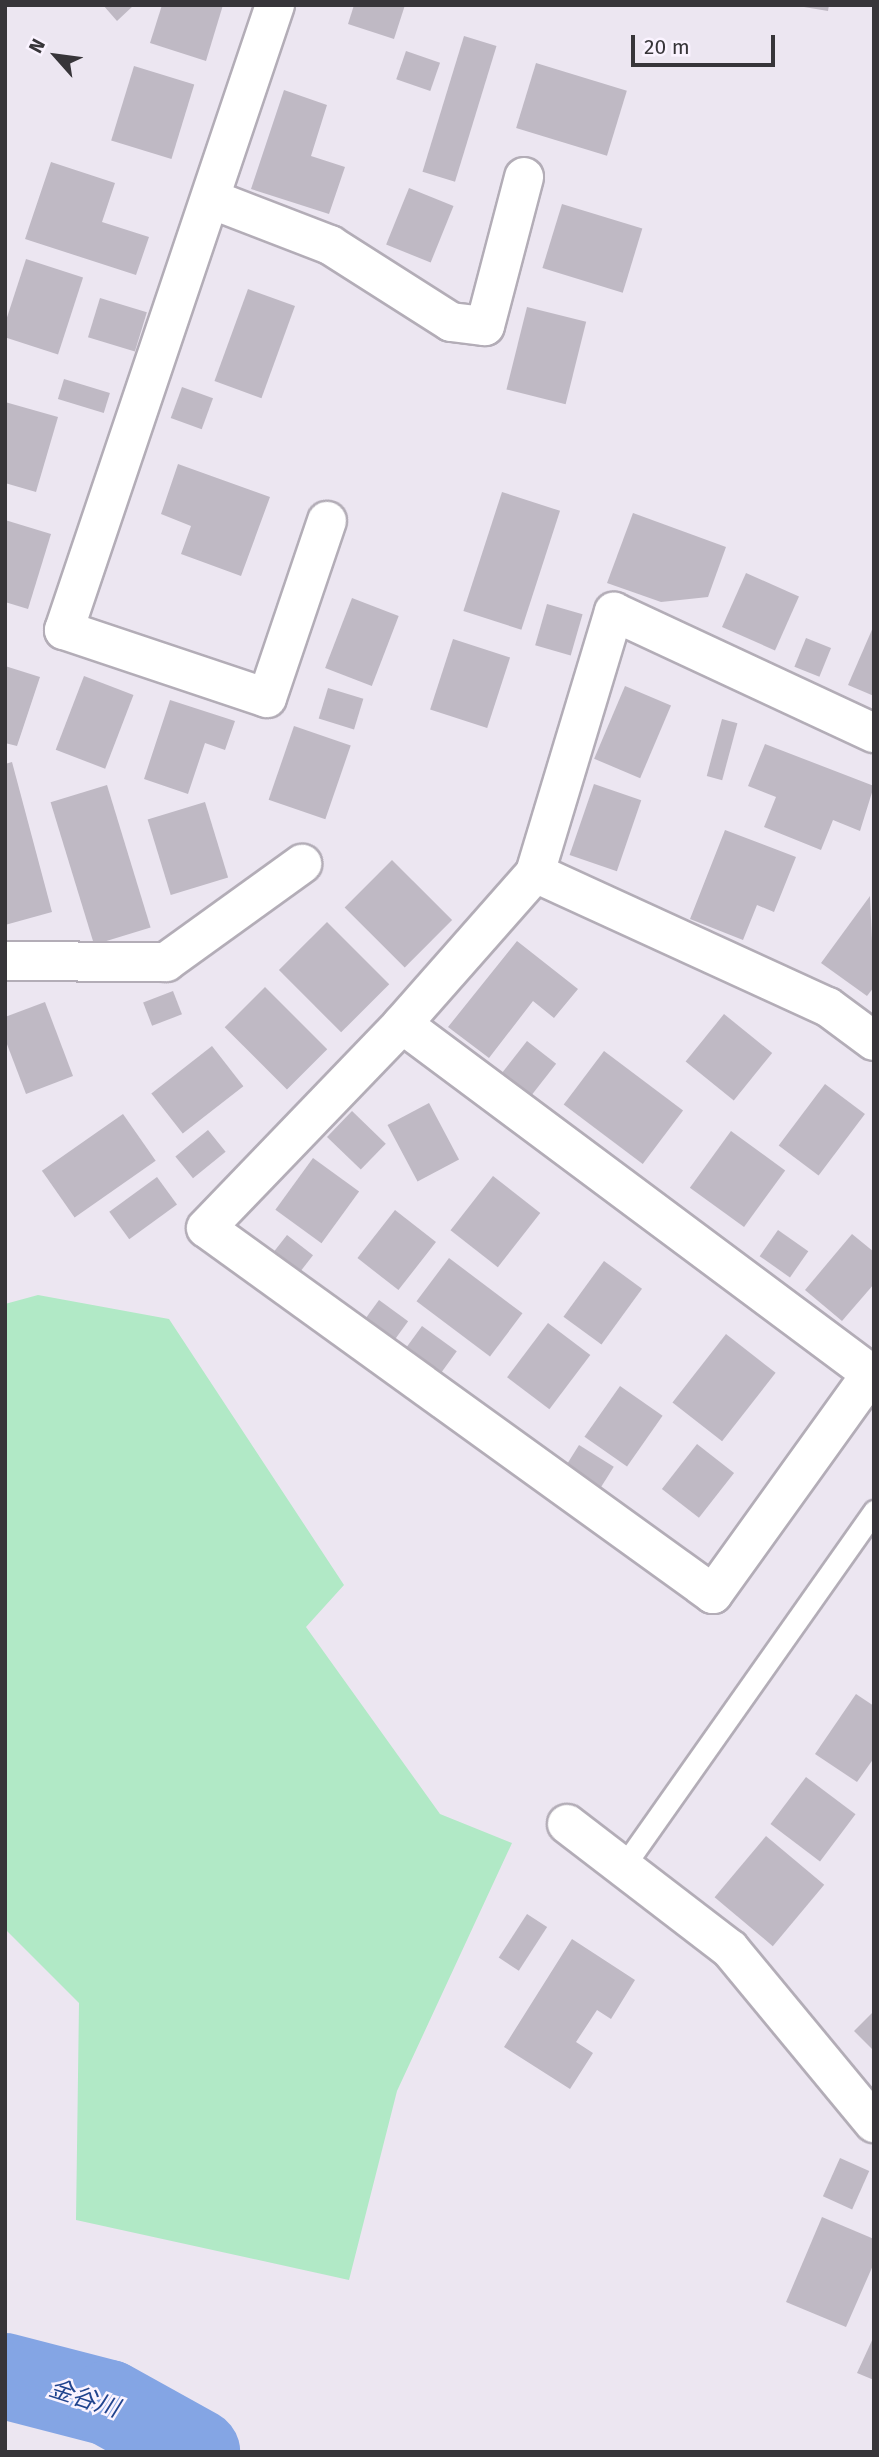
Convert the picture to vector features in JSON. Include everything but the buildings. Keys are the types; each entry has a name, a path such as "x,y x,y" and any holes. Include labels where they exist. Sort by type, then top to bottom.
{"street":[{"path":"275,5 64,630 267,698 327,521"},
{"path":"211,199 330,245 452,322 485,326 524,177"},
{"path":"402,1024 872,1375 713,1594 206,1228 402,1024 535,873 614,612 874,733"},
{"path":"5,961 166,962 302,864"},
{"path":"535,873 828,1007 874,1041"},
{"path":"567,1824 730,1949 874,2123"}],"lane":[{"path":"623,1867 874,1511"}],"green space":[{"path":"38,1295 169,1319 344,1585 306,1627 440,1814 512,1843 397,2091 349,2280 76,2220 79,2003 5,1929 5,1304"}],"waterway":[{"name":"金谷川","path":"5,2376 109,2403 197,2452"}]}
